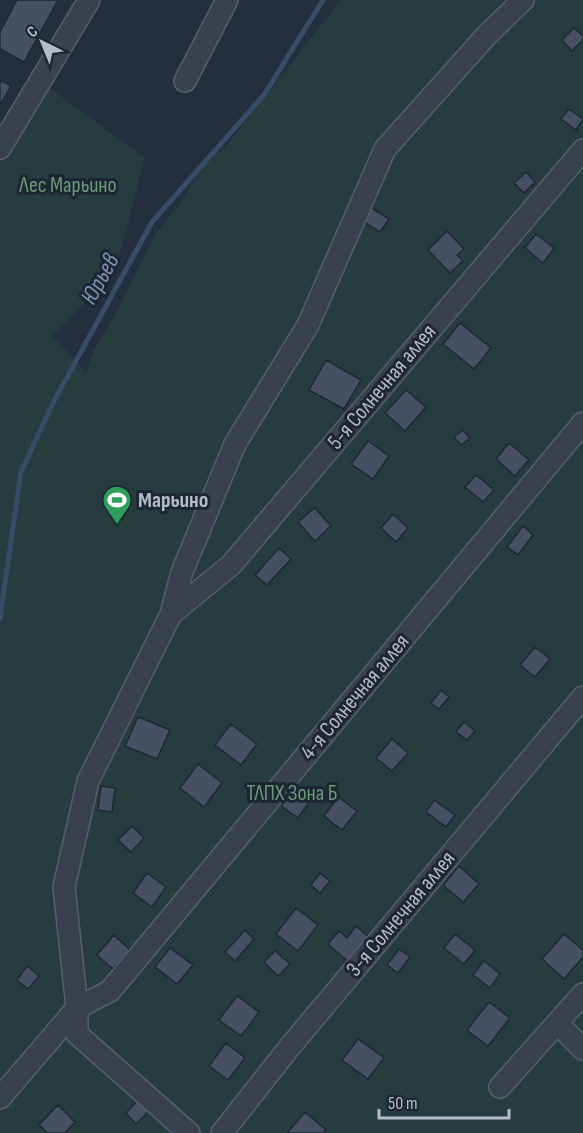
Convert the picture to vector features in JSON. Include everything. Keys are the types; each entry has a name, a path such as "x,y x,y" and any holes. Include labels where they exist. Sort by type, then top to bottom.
{"street":[{"path":"0,148 89,0"},
{"path":"185,81 227,0"},
{"path":"189,1133 76,1034 77,1008 64,887 88,781 171,614 182,572 235,444 308,325 385,149 487,35 524,0"},
{"name":"5-я Солнечная аллея","path":"171,614 231,565 583,150"},
{"name":"4-я Солнечная аллея","path":"0,1098 77,1008 110,991 583,423"},
{"name":"3-я Солнечная аллея","path":"222,1133 288,1049 583,697"},
{"path":"500,1087 583,994"},
{"path":"557,1023 583,1049"}],"green space":[{"name":"ТЛПХ Зона Б","path":"341,0 583,0 583,1133 0,1133 0,136 36,78 145,158 115,271 53,336 86,372 92,354 117,311 154,236 183,199 208,156 221,152"}],"building":[{"path":"17,0 58,0 24,62 0,49 0,32"},
{"path":"574,28 583,36 583,40 572,51 562,40"},
{"path":"0,80 11,86 0,105"},
{"path":"569,109 583,119 576,130 561,119"},
{"path":"526,172 535,182 524,193 514,183"},
{"path":"370,207 389,219 380,232 361,220"},
{"path":"447,231 464,249 457,255 463,261 450,273 428,250"},
{"path":"536,234 554,248 543,263 525,248"},
{"path":"460,323 491,348 474,369 443,344"},
{"path":"326,360 361,380 344,409 309,390"},
{"path":"406,390 426,407 405,431 385,413"},
{"path":"463,430 470,438 461,445 454,437"},
{"path":"368,441 389,456 373,479 351,464"},
{"path":"509,443 529,460 515,476 496,459"},
{"path":"476,475 494,490 483,502 465,487"},
{"path":"315,508 331,526 315,541 298,522"},
{"path":"393,514 408,528 396,542 381,528"},
{"path":"523,526 533,535 518,555 507,547"},
{"path":"279,548 291,559 267,585 255,575"},
{"path":"535,647 550,659 535,677 520,665"},
{"path":"441,690 449,697 439,709 431,703"},
{"path":"138,717 170,730 157,759 125,746"},
{"path":"464,722 475,731 467,740 456,732"},
{"path":"231,724 257,744 241,765 215,745"},
{"path":"392,739 408,753 392,771 376,758"},
{"path":"198,764 222,783 204,807 180,788"},
{"path":"101,786 115,788 112,812 98,810"},
{"path":"294,789 310,801 298,818 281,806"},
{"path":"338,797 357,811 342,830 324,816"},
{"path":"434,800 455,815 446,827 426,812"},
{"path":"132,826 144,838 131,852 118,840"},
{"path":"459,866 479,884 463,902 443,885"},
{"path":"147,873 166,887 152,907 133,893"},
{"path":"320,873 330,881 320,893 311,885"},
{"path":"296,908 318,925 298,951 276,934"},
{"path":"356,926 372,940 351,964 328,944 339,931 347,938"},
{"path":"245,930 254,939 235,961 225,952"},
{"path":"455,934 475,950 464,964 444,948"},
{"path":"564,934 583,950 583,957 564,979 542,959"},
{"path":"114,935 130,950 113,969 97,955"},
{"path":"170,948 193,965 177,984 155,967"},
{"path":"399,949 410,957 398,973 387,965"},
{"path":"275,951 290,964 278,976 264,962"},
{"path":"484,961 500,974 490,988 473,975"},
{"path":"27,966 39,976 28,989 17,980"},
{"path":"237,996 259,1012 241,1036 219,1020"},
{"path":"489,1002 510,1018 488,1046 467,1030"},
{"path":"358,1039 384,1058 368,1079 342,1060"},
{"path":"226,1043 245,1058 228,1080 209,1066"},
{"path":"139,1099 150,1110 136,1124 126,1113"},
{"path":"58,1105 75,1122 65,1133 48,1133 39,1125"},
{"path":"305,1112 326,1130 323,1133 287,1133"}],"waterway":[{"name":"Юрьев","path":"0,619 21,472 54,401 152,222 264,95 323,0"}],"place":[{"name":"Марьино","path":"117,526"}],"park label":[{"name":"Лес Марьино","path":"68,185"}]}
